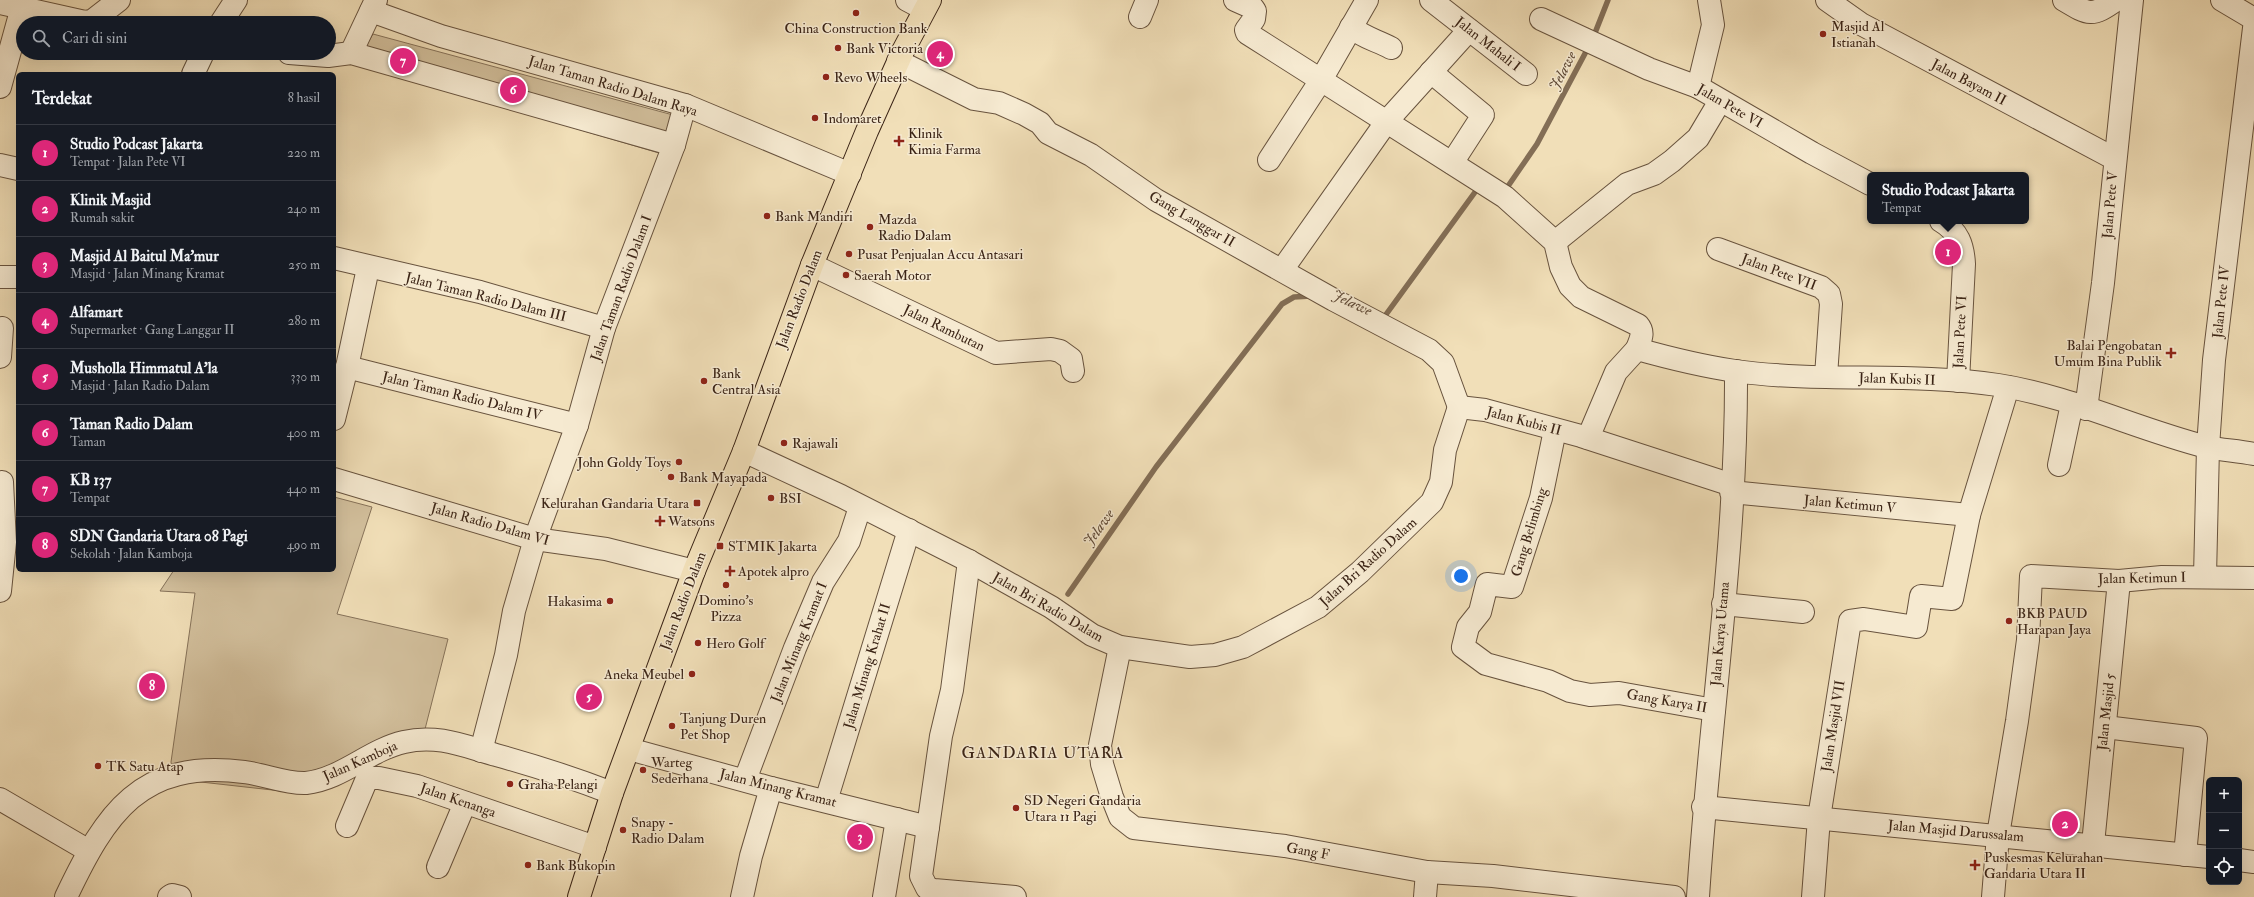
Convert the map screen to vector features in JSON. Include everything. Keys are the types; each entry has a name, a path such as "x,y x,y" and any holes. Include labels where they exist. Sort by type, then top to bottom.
{"main road":[{"name":"Jalan Radio Dalam","path":"579,897 596,848 612,793 694,572 744,451 812,265 898,61 920,3"}],"street":[{"path":"98,16 119,0"},
{"path":"226,16 236,0"},
{"path":"1235,0 1253,8 1256,11 1254,19 1246,30 1247,33 1500,194 1554,242 1561,267 1570,286 1582,297 1638,325 1642,329 1637,349 1616,372 1585,438"},
{"path":"1270,160 1321,80 1367,0"},
{"name":"Jalan Mahali I","path":"1430,0 1526,74"},
{"path":"1698,87 1713,25 1709,0"},
{"name":"Jalan Bayam II","path":"1827,0 1861,24 2115,159"},
{"path":"2064,0 2084,12 2107,6"},
{"name":"Jalan Pete V","path":"2059,465 2079,406 2103,283 2132,0"},
{"path":"2222,0 2254,19"},
{"path":"0,3 23,4 64,16"},
{"path":"20,16 23,4"},
{"name":"Jalan Taman Radio Dalam Raya","path":"351,53 374,5 441,36 685,105 850,174"},
{"name":"Jalan Pete VI","path":"1541,18 1649,70 1698,87 1720,101 1867,182"},
{"path":"1351,27 1365,38 1373,39 1391,48"},
{"name":"Jalan Pete IV","path":"2205,577 2209,440 2214,360 2254,28"},
{"path":"0,87 16,29"},
{"path":"1282,270 1387,121 1469,30"},
{"path":"336,55 351,53 674,145"},
{"path":"194,72 200,60"},
{"name":"Gang Langgar II","path":"898,61 974,99 999,103 1024,114 1040,123 1048,133 1091,155 1156,200 1429,350 1443,363 1459,407"},
{"path":"1431,72 1483,115 1452,163"},
{"path":"1554,242 1627,184 1654,174 1672,161 1698,138 1720,101"},
{"name":"Jalan Taman Radio Dalam I","path":"481,751 506,655 514,611 536,539 577,425 604,328 674,145 685,105"},
{"path":"0,165 16,169"},
{"name":"Jalan Pete VI","path":"1944,224 1956,234 1963,247 1964,264 1958,380"},
{"name":"Jalan Pete VII","path":"1718,249 1821,287 1829,294 1831,304 1826,376"},
{"name":"Jalan Taman Radio Dalam III","path":"336,259 368,268 480,292 604,328"},
{"name":"Jalan Rambutan","path":"812,265 996,353 1051,349 1060,351 1071,359 1074,371"},
{"path":"336,411 368,268"},
{"path":"0,277 16,277"},
{"path":"0,358 2,328"},
{"name":"Jalan Kubis II","path":"1637,349 1668,358 1736,371 1826,376 1958,380 2008,387 2036,392 2079,406 2209,440 2254,454"},
{"name":"Jalan Taman Radio Dalam IV","path":"347,367 577,425"},
{"name":"Jalan Karya Utama","path":"1698,897 1704,807 1723,604 1736,422 1736,371"},
{"path":"1969,515 2008,387"},
{"name":"Jalan Kubis II","path":"1459,407 1485,410 1585,438 1731,488"},
{"name":"Jalan Bri Radio Dalam","path":"744,451 841,496 860,507 969,561 1051,607 1092,635 1120,647 1190,657 1215,655 1243,647 1318,607 1360,572 1432,502 1441,482 1445,450 1459,407"},
{"name":"Gang Belimbing","path":"1463,647 1468,627 1480,612 1487,584 1512,587 1541,498 1555,430"},
{"name":"Jalan Radio Dalam VI","path":"336,480 536,539 606,549 694,572"},
{"path":"0,591 7,482"},
{"name":"Jalan Ketimun V","path":"1731,488 1969,515"},
{"name":"Jalan Minang Kramat I","path":"745,780 795,648 823,582 849,540 860,507"},
{"name":"Jalan Masjid VII","path":"1813,897 1819,818 1850,621 1864,619 1916,627 1921,596 1952,599 1969,515"},
{"name":"Jalan Minang Krahat II","path":"826,801 909,530"},
{"path":"969,561 952,690 941,736 921,876 927,888 1016,897"},
{"name":"Jalan Ketimun I","path":"1998,835 2017,721 2028,640 2031,576 2119,581 2162,577 2254,578"},
{"name":"Jalan Masjid 5","path":"2092,844 2119,581"},
{"path":"1723,604 1803,612"},
{"name":"Gang F","path":"1120,647 1100,745 1102,764 1117,810 1120,817 1134,828 1285,846 1427,872 1493,876 1674,897"},
{"name":"Gang Karya II","path":"1463,647 1486,664 1548,681 1570,691 1590,695 1619,693 1714,710"},
{"path":"2105,727 2196,738 2185,854"},
{"name":"Jalan Kamboja","path":"66,897 88,851 122,804 144,787 174,774 214,770 245,772 304,783 328,778 402,742 428,738 448,740 481,751 559,772 612,793"},
{"name":"Jalan Minang Kramat","path":"628,749 772,788 928,827"},
{"name":"Jalan Kenanga","path":"347,826 363,786 371,778 392,780 417,786 596,848"},
{"path":"742,897 751,856 772,788"},
{"path":"0,799 88,851"},
{"path":"438,867 465,803"},
{"name":"Jalan Masjid Darussalam","path":"1704,807 2092,844 2206,857"},
{"path":"884,897 897,819"},
{"path":"1993,897 1998,835"},
{"path":"2242,860 2254,862"},
{"path":"1425,897 1427,872"}],"shaded area":[{"path":"373,34 673,115 672,144 659,153 360,65 364,49"},
{"path":"336,498 372,507 337,614 448,639 423,737 308,794 174,779 171,762 195,593 160,591 173,572 336,572"}],"waterway":[{"name":"Jelawe","path":"1593,38 1608,0"},
{"name":"Jelawe","path":"1504,192 1537,144 1589,46"},
{"name":"Jelawe","path":"1382,320 1478,188 1480,189"},
{"name":"Jelawe","path":"1068,594 1156,467 1282,304 1294,297 1311,296"}],"place":[{"name":"China Construction Bank","path":"856,13"},
{"name":"Masjid Al Istianah","path":"1823,34"},
{"name":"Bank Victoria","path":"838,48"},
{"name":"Alfamart","path":"940,54"},
{"name":"KB 137","path":"403,61"},
{"name":"Revo Wheels","path":"826,77"},
{"name":"Taman Radio Dalam","path":"513,90"},
{"name":"Indomaret","path":"815,118"},
{"name":"Klinik Kimia Farma","path":"899,141"},
{"name":"Bank Mandiri","path":"767,216"},
{"name":"Mazda Radio Dalam","path":"870,227"},
{"name":"Studio Podcast Jakarta","path":"1948,252"},
{"name":"Pusat Penjualan Accu Antasari","path":"849,254"},
{"name":"Saerah Motor","path":"846,275"},
{"name":"Balai Pengobatan Umum Bina Publik","path":"2171,353"},
{"name":"Bank Central Asia","path":"704,381"},
{"name":"Rajawali","path":"784,443"},
{"name":"John Goldy Toys","path":"679,462"},
{"name":"Bank Mayapada","path":"671,477"},
{"name":"BSI","path":"771,498"},
{"name":"Kelurahan Gandaria Utara","path":"697,503"},
{"name":"Watsons","path":"660,521"},
{"name":"STMIK Jakarta","path":"720,546"},
{"name":"Apotek alpro","path":"730,571"},
{"name":"Domino's Pizza","path":"726,585"},
{"name":"Hakasima","path":"610,601"},
{"name":"BKB PAUD Harapan Jaya","path":"2009,621"},
{"name":"Hero Golf","path":"698,643"},
{"name":"Aneka Meubel","path":"692,674"},
{"name":"SDN Gandaria Utara 08 Pagi","path":"152,686"},
{"name":"Musholla Himmatul A'la","path":"589,697"},
{"name":"Tanjung Duren Pet Shop","path":"672,726"},
{"name":"TK Satu Atap","path":"98,766"},
{"name":"Warteg Sederhana","path":"643,770"},
{"name":"Graha Pelangi","path":"510,784"},
{"name":"SD Negeri Gandaria Utara 11 Pagi","path":"1016,808"},
{"name":"Klinik Masjid","path":"2065,824"},
{"name":"Snapy - Radio Dalam","path":"623,830"},
{"name":"Masjid Al Baitul Ma'mur","path":"860,837"},
{"name":"Bank Bukopin","path":"528,865"},
{"name":"Puskesmas Kelurahan Gandaria Utara II","path":"1975,865"}],"district":[{"name":"GANDARIA UTARA","path":"1043,753"}]}
